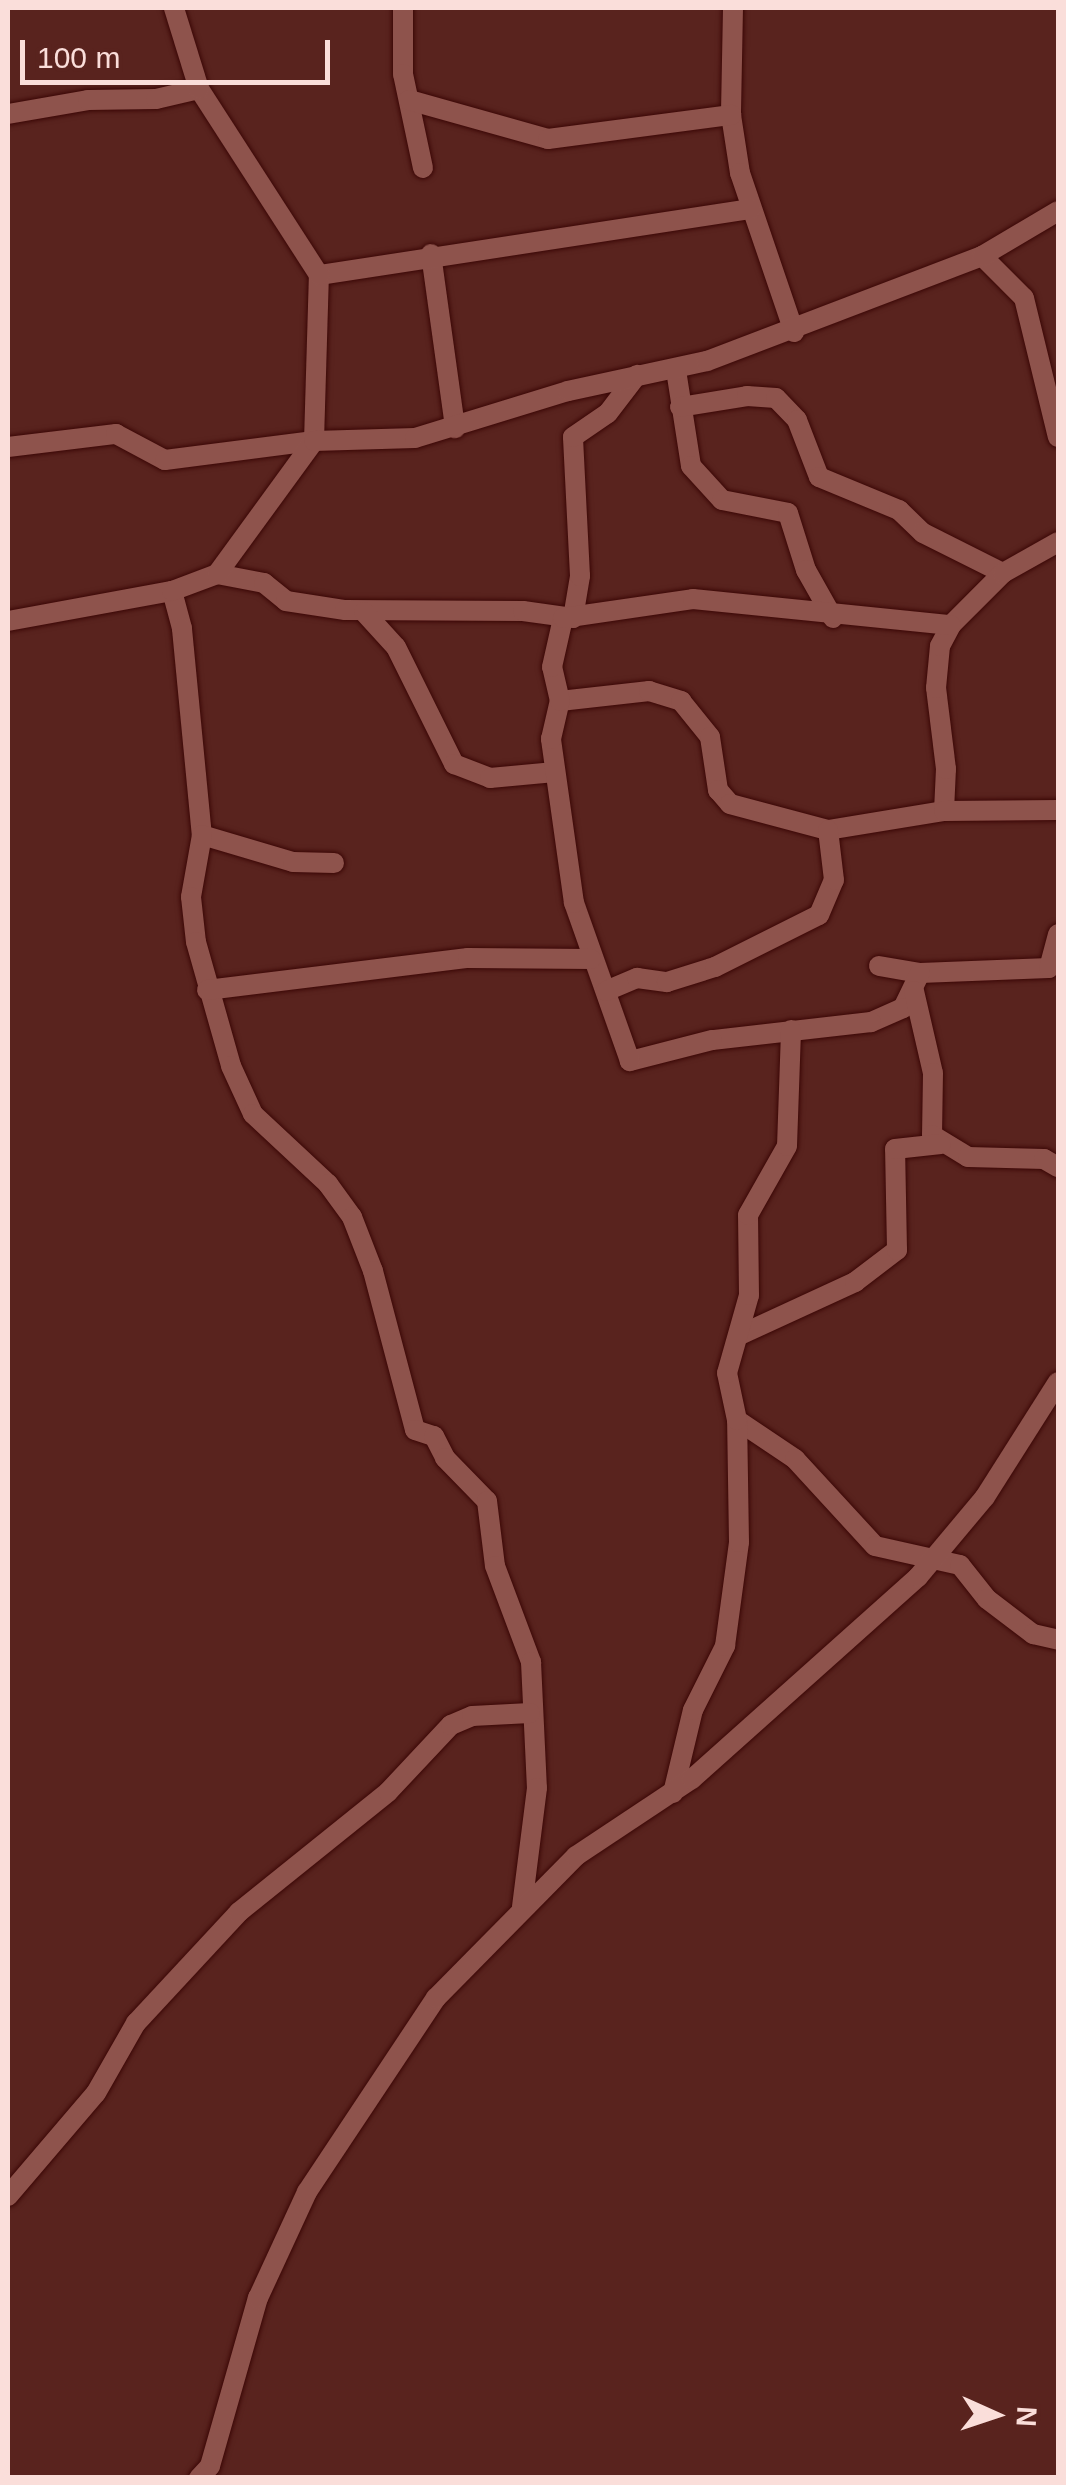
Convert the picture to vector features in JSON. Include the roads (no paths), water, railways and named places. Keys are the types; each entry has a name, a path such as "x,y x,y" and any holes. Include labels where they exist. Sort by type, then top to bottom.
{"street":[{"path":"174,8 199,88 319,275 314,441 217,574"},
{"path":"403,8 409,100 423,168"},
{"path":"733,8 731,115 751,209 794,332"},
{"path":"8,114 88,100 156,100 199,88"},
{"path":"409,100 548,138 731,115"},
{"path":"319,275 431,254 751,209"},
{"path":"8,447 116,434 164,460 314,441 415,438 637,375 676,370 794,332 982,256 1058,211"},
{"path":"431,254 455,428"},
{"path":"982,256 1004,284 1019,289 1050,365 1058,438"},
{"path":"676,370 680,407 696,474 722,500 788,512 806,570 833,618"},
{"path":"573,618 580,553 573,438 608,413 637,375"},
{"path":"680,407 747,396 776,398 796,420 803,450 819,476 899,510 923,534 1003,574"},
{"path":"944,811 946,769 936,688 940,646 951,625 1003,574 1058,542"},
{"path":"8,621 172,591 217,574 264,583 286,601 364,612 523,611 573,618"},
{"path":"172,591 184,647 202,835 191,896 207,990 253,1114 328,1184 352,1217 374,1271 416,1430 434,1436 444,1458 487,1501 495,1566 531,1662 530,1713 537,1788 522,1907"},
{"path":"917,982 904,1008 872,1022 712,1040 630,1062 606,991 590,959 587,927 574,903 555,772 553,712 560,702 552,667 563,618 693,599 833,618 951,625"},
{"path":"364,612 396,646 454,764 490,778 555,772"},
{"path":"560,702 664,691 681,701 710,737 723,800 828,830 944,811 1058,810"},
{"path":"606,991 638,978 667,982 715,966 819,915 834,880 828,830"},
{"path":"202,835 292,862 334,862"},
{"path":"879,966 917,982 1054,968 1058,934"},
{"path":"207,990 449,959 590,959"},
{"path":"917,982 933,1073 932,1135 968,1157 1044,1159 1058,1167"},
{"path":"673,1793 693,1710 725,1646 739,1542 737,1420 727,1373 748,1294 748,1215 787,1146 792,1030"},
{"path":"740,1334 855,1282 897,1250 895,1149 941,1144"},
{"path":"205,2474 258,2298 322,2166 436,1998 576,1856 673,1793 935,1558 984,1497 1058,1382"},
{"path":"737,1420 796,1460 875,1546 960,1565 987,1599 1032,1634 1058,1640"},
{"path":"8,2196 96,2093 136,2023 239,1912 388,1792 451,1725 472,1716 530,1713"}]}
